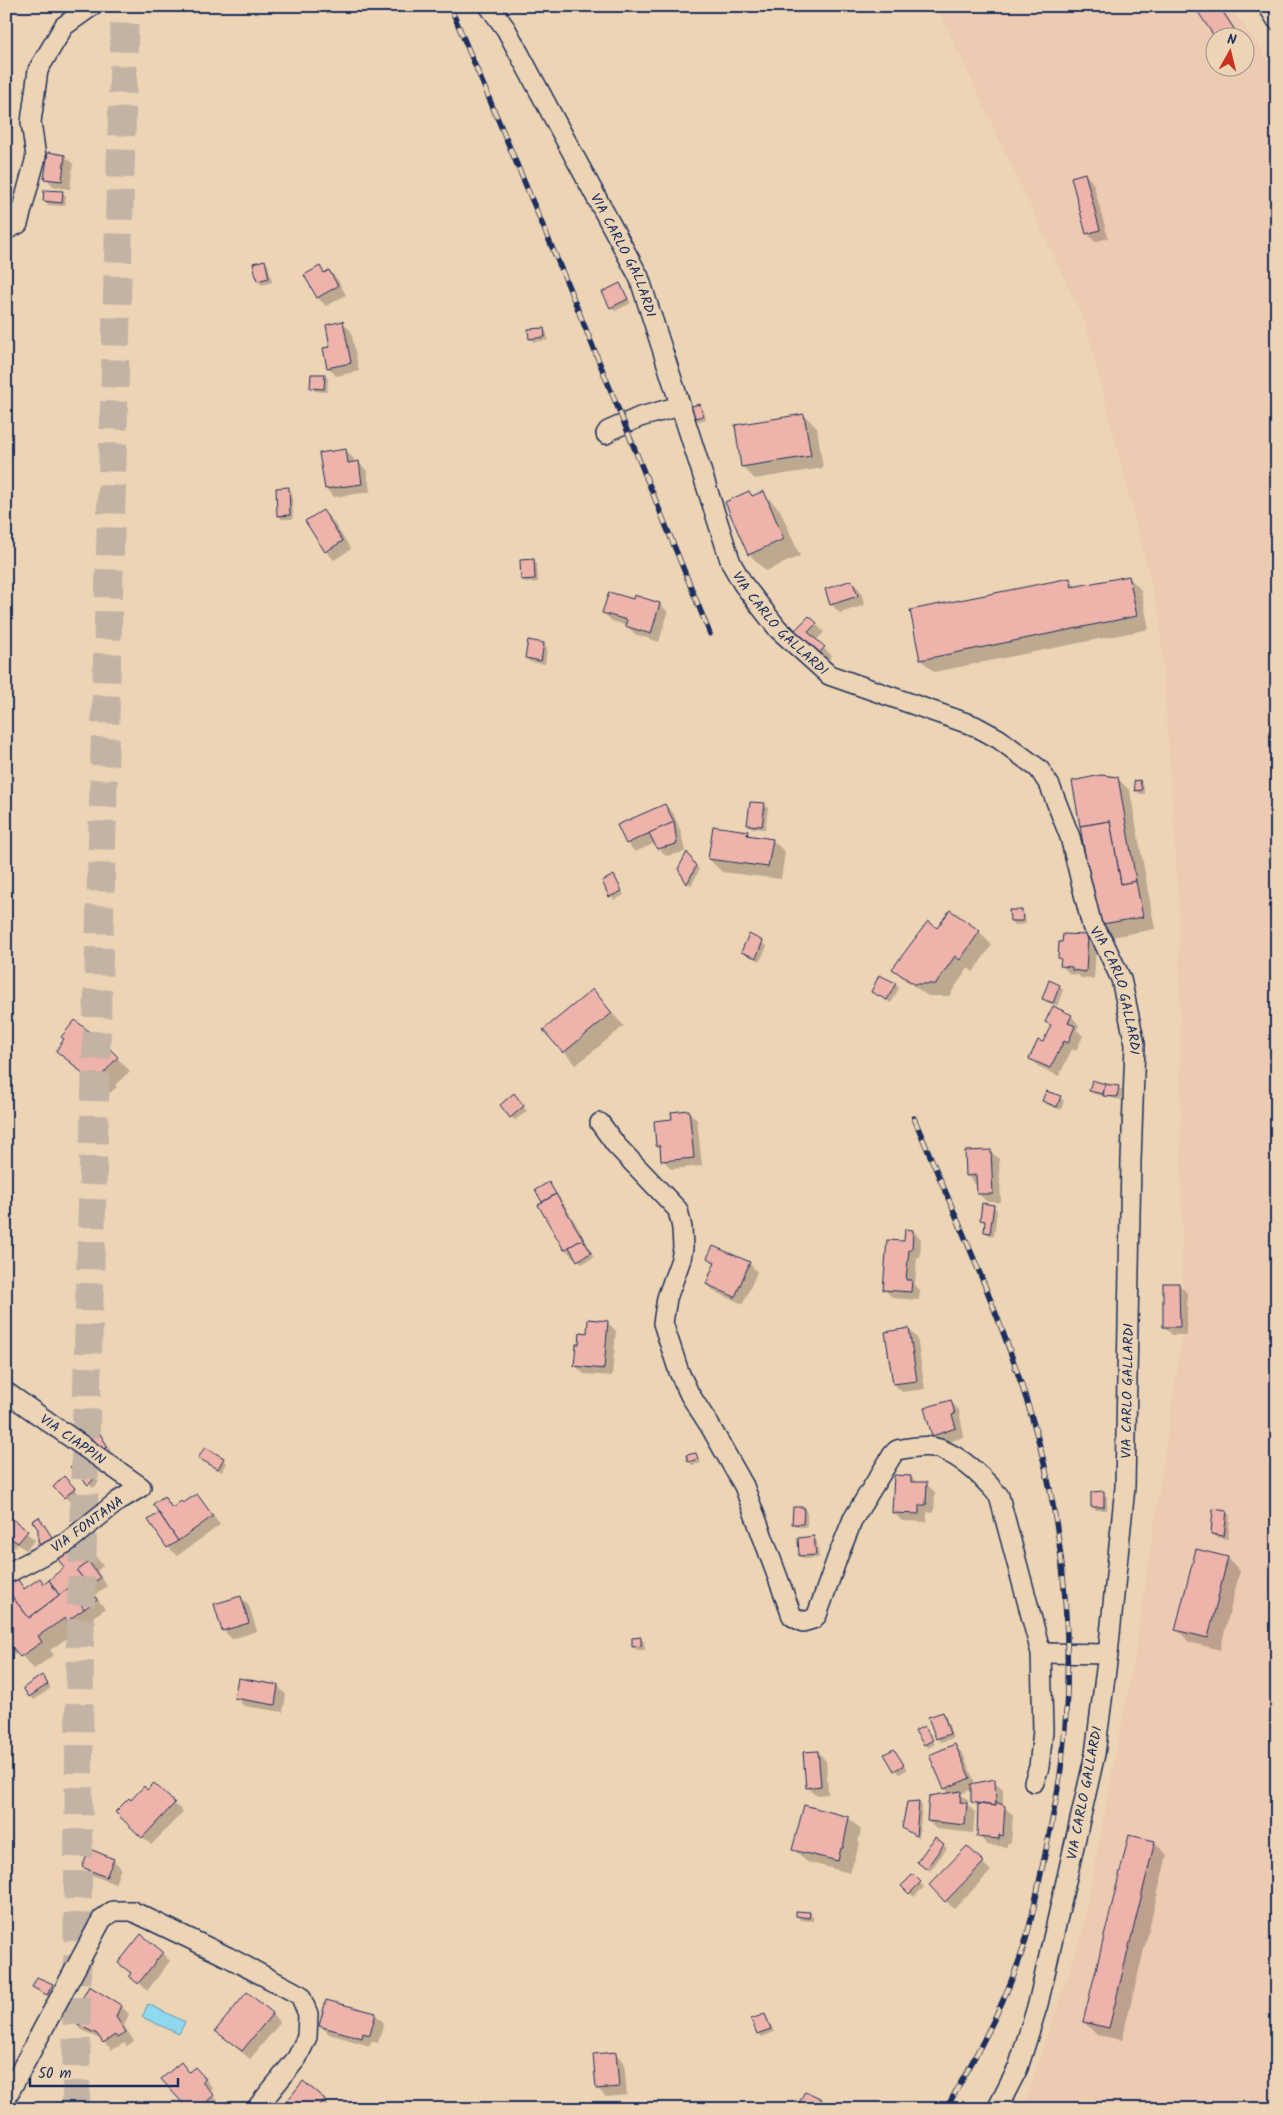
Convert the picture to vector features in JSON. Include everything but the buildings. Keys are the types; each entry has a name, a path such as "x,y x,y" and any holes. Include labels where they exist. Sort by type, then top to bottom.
{"street":[{"path":"6,230 18,224 36,157 32,122 38,70 64,26 92,6"},
{"name":"VIA CARLO GALLARDI","path":"489,6 506,29 639,277 731,563 743,584 778,629 829,675 974,726 999,740 1039,769 1050,786 1070,837 1092,926 1103,942 1120,979 1135,1044 1125,1487 1108,1654 1095,1754 1038,2004 1018,2068 997,2109"},
{"path":"1268,6 1277,20"},
{"path":"606,434 640,417 680,406"},
{"path":"600,1123 616,1145 678,1210 682,1228 683,1248 667,1298 663,1323 679,1372 690,1395 744,1486 792,1616 803,1622 813,1619 817,1615 853,1519 897,1450 931,1447 942,1450 985,1479 999,1496 1041,1653 1043,1731 1039,1767 1034,1782"},
{"name":"VIA CIAPPIN","path":"6,1392 141,1487"},
{"name":"VIA FONTANA","path":"6,1574 66,1543 118,1501 141,1487"},
{"path":"1041,1653 1108,1654"},
{"path":"6,2098 102,1919 113,1911 132,1911 228,1957 300,1995 308,2014 307,2037 297,2058 256,2109"}],"shaded area":[{"path":"937,6 1229,6 1246,28 1206,28 1206,78 1256,78 1256,42 1277,70 1277,2109 1021,2109 1081,1937 1135,1655 1183,1331 1179,904 1160,618 1086,324"}],"water":[{"path":"148,2004 185,2022 179,2034 142,2017"}],"tunnel":[{"path":"76,2109 80,1644 125,6"}],"railway":[{"path":"450,6 565,278 710,634"},
{"path":"914,1118 965,1237 997,1317 1026,1398 1048,1478 1055,1518 1065,1598 1067,1639 1066,1720 1060,1774 1051,1828 1031,1921 1019,1961 1007,1991 974,2059 946,2109"}]}
